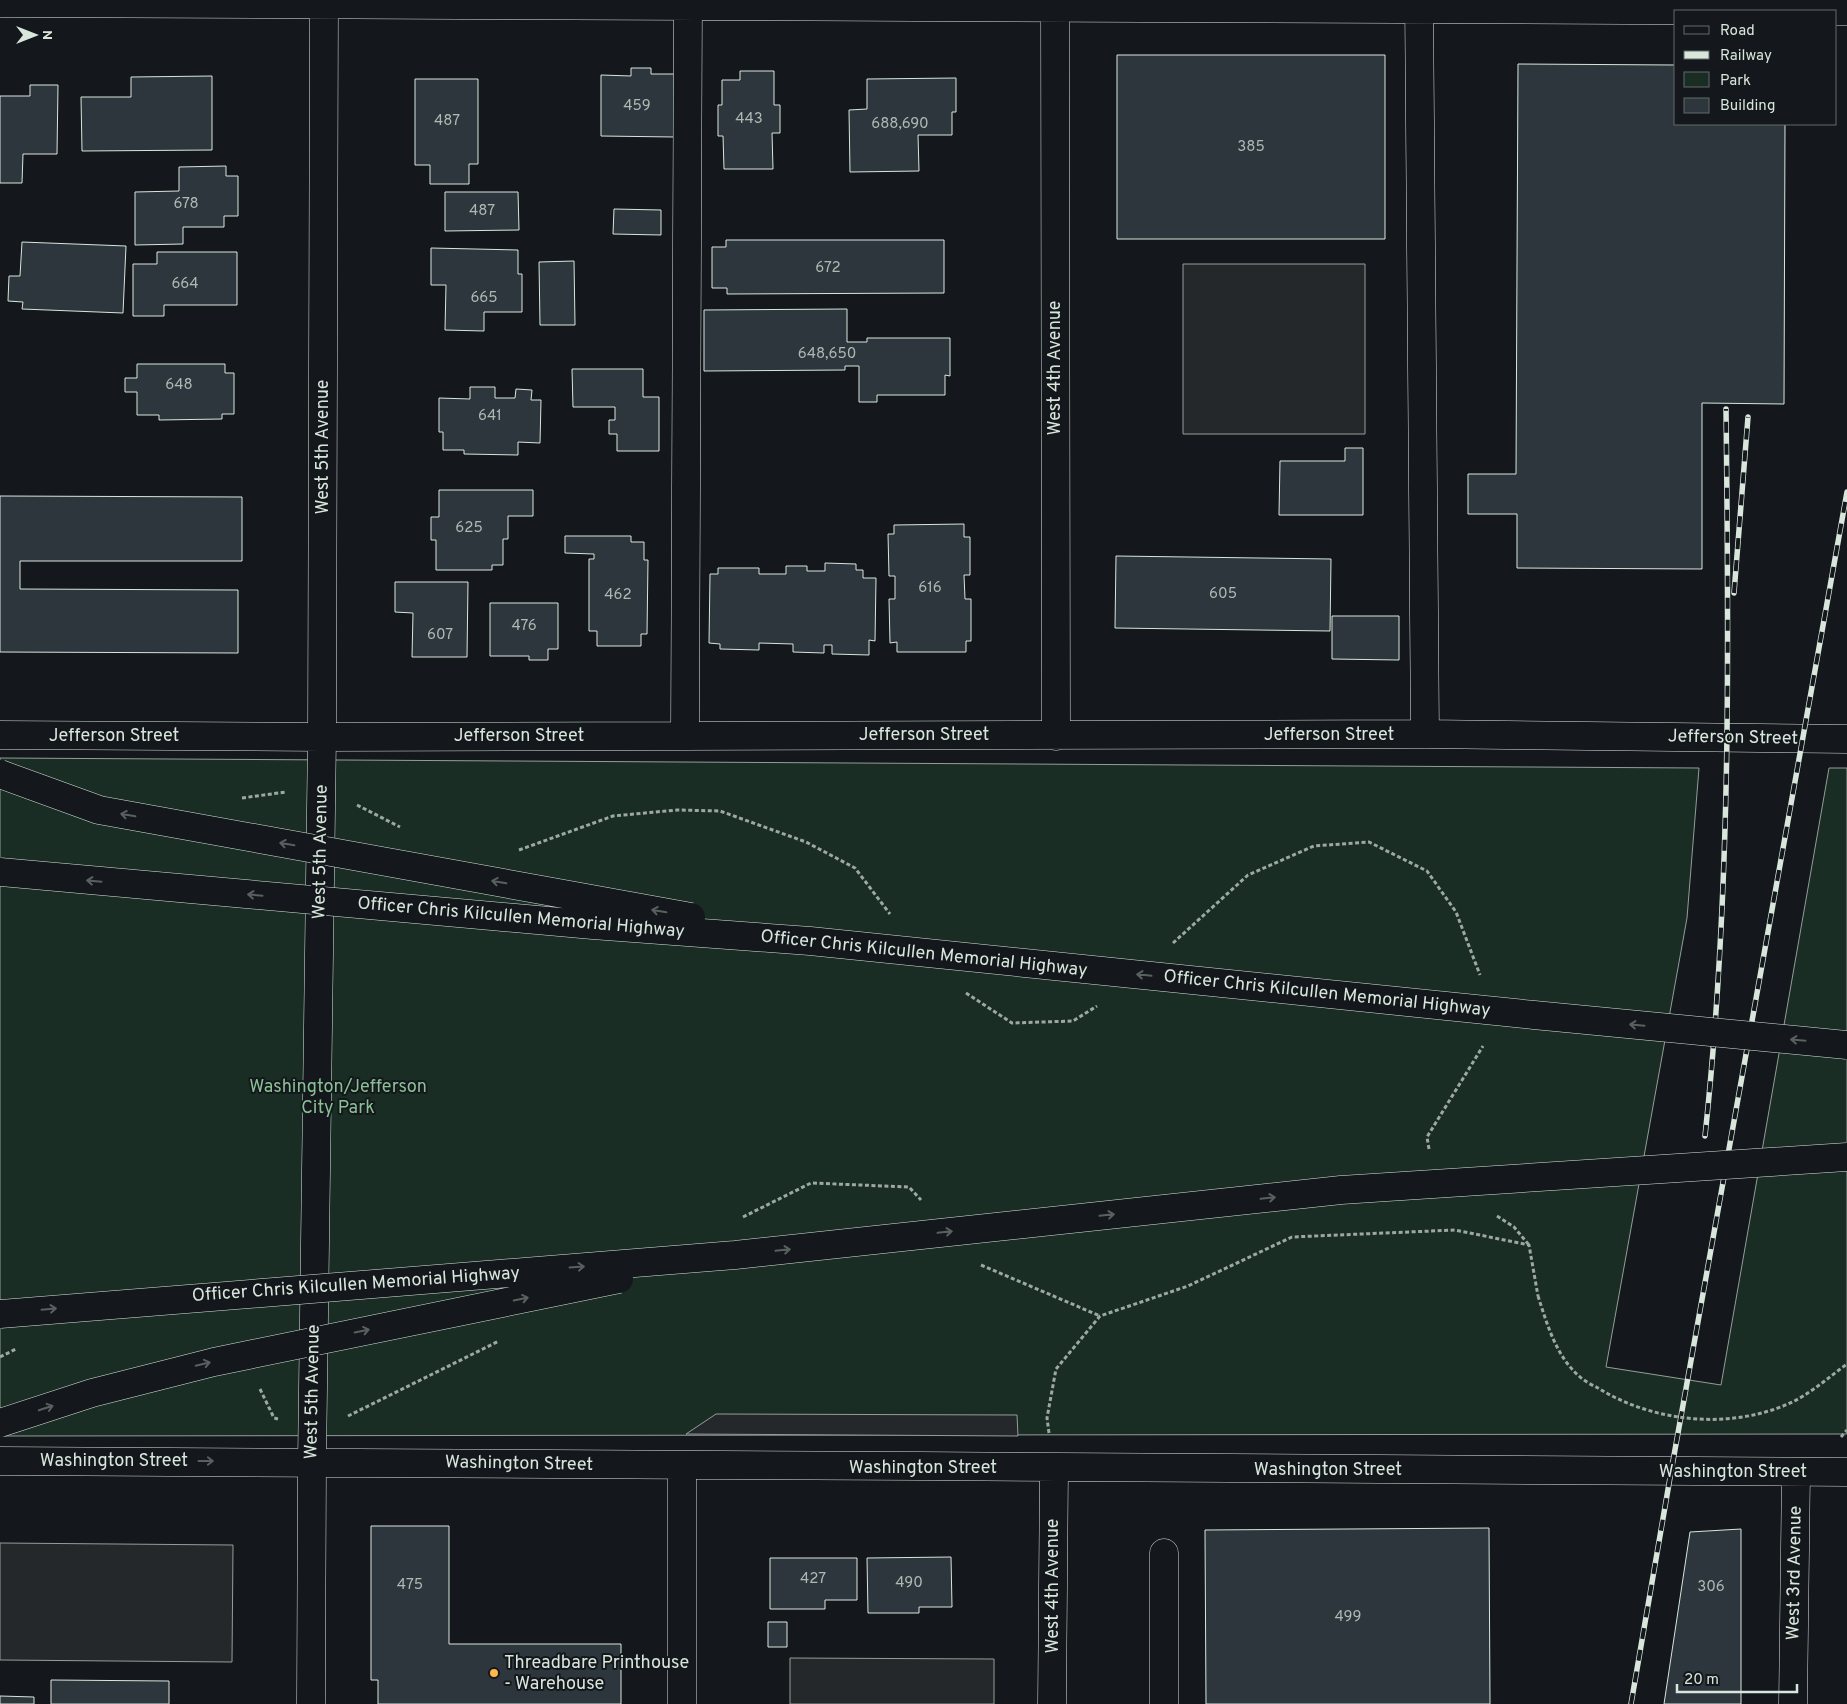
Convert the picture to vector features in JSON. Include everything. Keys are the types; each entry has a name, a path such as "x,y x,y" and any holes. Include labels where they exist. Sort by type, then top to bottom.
{"main road":[{"name":"West 5th Avenue","path":"311,1704 312,1461 322,737 324,2"},
{"path":"0,3 1419,5 1776,10"},
{"path":"685,735 688,3"},
{"name":"West 4th Avenue","path":"1055,4 1056,736"},
{"path":"1419,5 1426,734"},
{"name":"Jefferson Street","path":"0,735 322,737 1426,734 1847,739"},
{"path":"0,774 98,810 810,941"},
{"name":"Officer Chris Kilcullen Memorial Highway","path":"0,872 593,925 810,941 1847,1045"},
{"name":"Officer Chris Kilcullen Memorial Highway","path":"0,1314 735,1255 1341,1190 1847,1157"},
{"path":"0,1423 92,1393 214,1362 735,1255"},
{"name":"Washington Street","path":"0,1461 312,1461 682,1466 1847,1472"},
{"path":"682,1466 682,1704"},
{"name":"West 4th Avenue","path":"1052,1704 1054,1468"},
{"name":"West 3rd Avenue","path":"1794,1704 1796,1472"},
{"path":"1164,1553 1164,1704"}],"path":[{"path":"1054,1468 1047,1418 1056,1369 1100,1316 1188,1286 1292,1237 1455,1230 1529,1245 1538,1296 1550,1334 1563,1356 1579,1376 1627,1404 1669,1417 1698,1419 1760,1413 1788,1404 1847,1364"},
{"path":"1841,1438 1847,1430"}],"green space":[{"name":"Washington/Jefferson City Park","path":"0,758 1699,768 1687,918 1606,1367 1721,1385 1829,768 1847,768 1847,1434 0,1436"}],"shaded area":[{"path":"1183,264 1365,264 1365,434 1183,434"},
{"path":"716,1414 1017,1415 1018,1436 686,1434"},
{"path":"0,1543 233,1545 232,1662 0,1660"},
{"path":"790,1658 994,1659 994,1704 790,1704"}],"building":[{"path":"1117,55 1385,55 1385,239 1117,239"},
{"path":"1518,64 1674,65 1674,125 1785,125 1784,404 1702,403 1702,569 1517,568 1517,514 1468,514 1468,474 1516,474"},
{"path":"631,68 651,68 651,74 674,74 674,137 601,136 601,75 631,76"},
{"path":"740,71 774,71 774,105 780,105 780,133 772,133 773,169 724,169 723,136 718,136 718,105 722,105 722,80 740,80"},
{"path":"212,76 212,150 82,151 81,97 131,97 131,77"},
{"path":"956,78 956,112 952,112 952,135 918,135 919,171 850,172 849,110 867,109 867,79"},
{"path":"415,79 478,79 478,164 469,164 469,184 430,184 430,165 415,165"},
{"path":"30,85 58,85 57,154 23,154 22,183 0,183 0,96 30,96"},
{"path":"226,166 226,176 238,176 238,216 224,216 224,227 183,227 183,244 135,245 135,192 179,191 179,167"},
{"path":"445,192 518,192 519,230 445,231"},
{"path":"614,209 661,210 661,235 613,234"},
{"path":"726,240 944,240 944,293 727,294 727,288 712,288 712,247 726,247"},
{"path":"22,242 126,246 123,313 22,309 23,302 8,301 9,276 20,276"},
{"path":"431,248 518,250 518,274 522,274 522,312 484,312 484,331 445,330 446,285 431,285"},
{"path":"157,252 237,252 237,305 164,305 164,316 133,316 133,264 157,264"},
{"path":"574,261 575,325 540,325 539,262"},
{"path":"847,309 847,342 867,342 867,338 950,338 950,376 945,375 945,395 877,395 877,402 859,402 859,366 845,366 845,370 704,371 704,310"},
{"path":"137,364 225,364 225,373 234,373 234,414 222,414 222,419 159,420 159,415 137,415 137,392 125,392 125,378 137,378"},
{"path":"572,369 643,369 643,397 659,397 659,451 617,451 617,434 609,434 609,420 615,420 615,407 573,407"},
{"path":"470,387 495,387 495,398 515,398 516,389 532,390 531,400 541,400 540,443 518,442 518,455 464,454 464,450 443,450 443,432 439,432 439,398 470,399"},
{"path":"1345,448 1363,448 1363,515 1279,515 1280,461 1345,461"},
{"path":"439,490 533,490 533,516 508,516 508,539 503,539 503,565 492,565 492,570 436,570 436,540 431,540 431,517 439,517"},
{"path":"0,496 242,497 242,561 20,561 20,589 238,590 238,653 0,652"},
{"path":"964,524 964,537 970,537 970,575 964,575 965,599 971,599 971,641 966,641 966,652 897,652 897,642 890,643 889,599 895,599 895,576 889,576 888,534 894,534 894,525"},
{"path":"565,536 631,536 631,542 644,542 644,560 648,560 647,634 641,634 641,646 597,646 597,631 589,631 589,559 594,559 594,554 565,553"},
{"path":"1116,556 1331,559 1330,631 1115,628"},
{"path":"825,563 856,564 856,570 863,570 863,578 876,578 875,641 869,640 869,655 832,654 832,645 824,645 824,653 793,652 793,644 759,643 759,650 720,649 720,644 709,643 710,574 718,574 718,568 759,568 759,574 786,574 786,566 807,566 807,571 825,571"},
{"path":"395,582 468,582 467,657 412,657 413,613 395,612"},
{"path":"490,603 558,603 558,649 548,649 548,660 529,660 529,656 490,656"},
{"path":"1332,616 1399,616 1399,660 1332,659"},
{"path":"371,1526 449,1526 449,1644 621,1644 621,1704 378,1704 378,1680 371,1680"},
{"path":"1489,1528 1490,1704 1206,1704 1205,1530"},
{"path":"1741,1529 1741,1704 1664,1704 1690,1532"},
{"path":"951,1557 952,1607 919,1607 919,1613 868,1613 867,1558"},
{"path":"770,1558 857,1558 857,1600 825,1600 825,1609 770,1609"},
{"path":"768,1622 787,1622 787,1647 768,1647"},
{"path":"51,1680 169,1681 169,1704 51,1704"},
{"path":"0,1696 34,1697 34,1704 0,1704"}],"railway":[{"path":"1705,1136 1720,954 1724,864 1728,682 1726,409"},
{"path":"1734,593 1748,417"},
{"path":"1631,1704 1847,492"}],"place":[{"name":"Threadbare Printhouse - Warehouse","path":"494,1673"}]}
